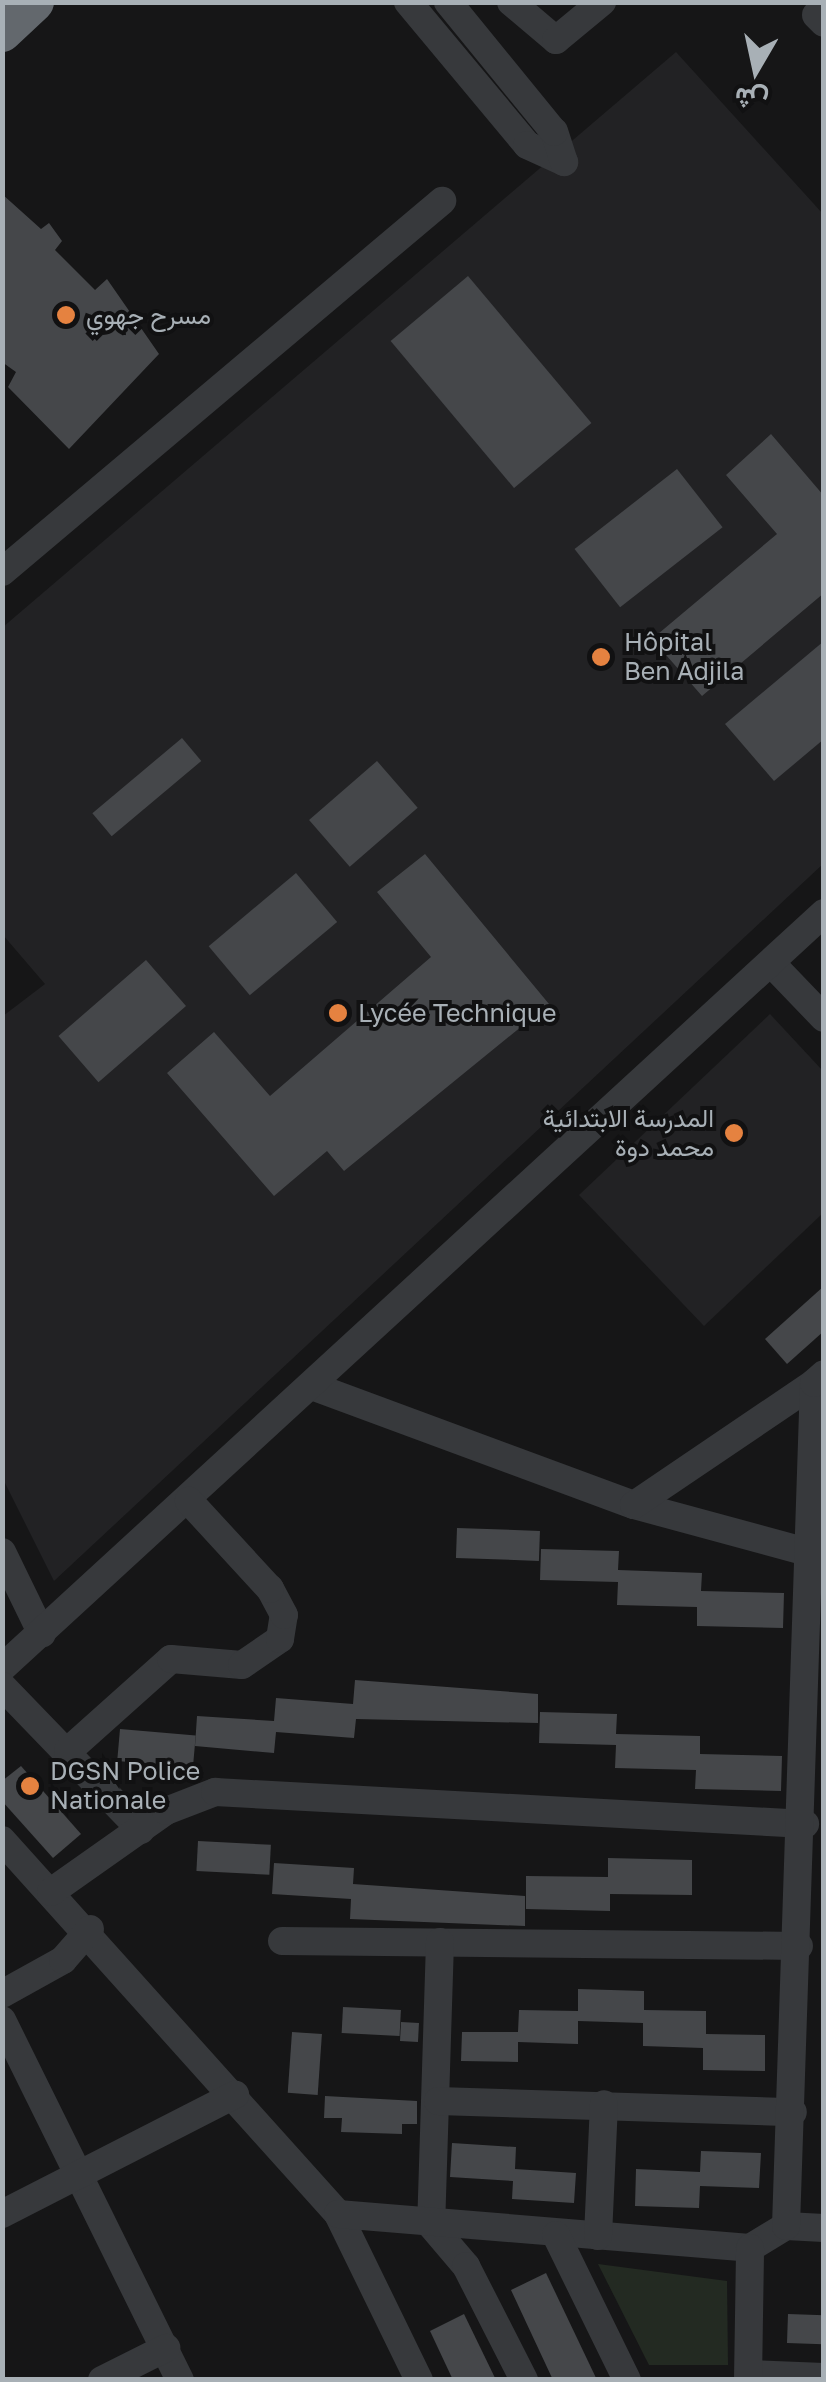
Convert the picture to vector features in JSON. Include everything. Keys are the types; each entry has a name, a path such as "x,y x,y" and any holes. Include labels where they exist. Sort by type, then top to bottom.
{"highway":[{"path":"2,32 34,2"}],"street":[{"path":"408,2 527,145 564,162 554,132 448,2"},
{"path":"511,2 556,40 602,2"},
{"path":"2,572 442,201"},
{"path":"2,1668 189,1501 824,913"},
{"path":"771,963 824,1018"},
{"path":"634,1505 819,1379"},
{"path":"786,2226 805,1824 816,1760 814,1554 819,1379"},
{"path":"312,1386 634,1505 814,1554"},
{"path":"68,1752 171,1659 242,1665 280,1638 284,1614 270,1589 189,1501"},
{"path":"2,1552 42,1634"},
{"path":"2,1686 141,1830"},
{"path":"51,1892 141,1830 215,1792 805,1824"},
{"path":"2,1840 90,1929 338,2214 418,2380"},
{"path":"2,1994 64,1960 90,1929"},
{"path":"282,1941 799,1946"},
{"path":"440,1942 438,2101 431,2225 466,2266 524,2380"},
{"path":"2,2020 81,2173 180,2380"},
{"path":"2,2214 235,2095"},
{"path":"438,2101 793,2112"},
{"path":"598,2236 604,2104"},
{"path":"338,2214 431,2225 750,2248 786,2226 824,2228"},
{"path":"556,2235 628,2380"},
{"path":"750,2248 750,2377 824,2377"},
{"path":"102,2380 166,2348"}],"shaded area":[{"path":"676,52 823,214 823,864 54,1581 3,1479 3,1016 45,984 3,935 3,627"},
{"name":"المدرسة الابتدائية محمد دوة","path":"770,1014 823,1071 823,1213 704,1326 579,1195"},
{"path":"598,2264 727,2281 728,2365 649,2365"}],"building":[{"name":"مسرح جهوي","path":"2,194 41,229 49,223 62,241 55,250 95,290 107,279 159,354 69,449 8,387 16,372 2,362"},
{"path":"468,276 591,423 514,488 391,341"},
{"path":"771,434 824,496 824,593 702,696 652,639 777,534 726,475"},
{"path":"677,469 723,527 620,607 575,549"},
{"path":"824,641 824,739 774,781 725,724"},
{"path":"182,738 201,761 112,836 92,813"},
{"path":"377,761 418,808 350,867 309,820"},
{"path":"425,854 549,1004 344,1171 327,1151 274,1196 167,1073 214,1032 270,1096 431,957 377,892"},
{"path":"296,873 337,922 250,995 209,946"},
{"path":"146,960 186,1006 98,1082 58,1036"},
{"path":"824,1286 824,1331 787,1364 765,1339"},
{"path":"457,1528 540,1531 539,1561 456,1558"},
{"path":"541,1549 619,1551 618,1570 702,1573 701,1591 784,1593 783,1628 697,1626 697,1607 617,1605 618,1582 540,1580"},
{"path":"355,1680 538,1694 538,1723 356,1719 354,1738 276,1732 274,1753 195,1746 197,1716 274,1721 276,1698 353,1704"},
{"path":"540,1712 617,1714 616,1734 700,1736 700,1754 782,1756 781,1791 695,1789 696,1770 615,1768 616,1745 539,1743"},
{"path":"120,1729 196,1736 193,1768 117,1761"},
{"path":"21,1766 81,1834 53,1858 2,1801 2,1781"},
{"path":"198,1841 271,1845 269,1875 196,1871"},
{"path":"608,1858 692,1860 692,1895 610,1894 610,1911 526,1909 526,1876 608,1877"},
{"path":"274,1863 354,1868 353,1884 525,1896 525,1926 350,1919 351,1899 272,1894"},
{"path":"578,1989 644,1991 644,2010 706,2011 706,2034 765,2035 765,2071 703,2070 703,2048 643,2046 643,2023 578,2021 578,2044 518,2042 518,2062 461,2061 462,2032 518,2032 519,2010 578,2011"},
{"path":"343,2007 401,2010 400,2036 342,2033"},
{"path":"401,2022 419,2023 418,2042 400,2041"},
{"path":"292,2032 322,2034 318,2095 288,2093"},
{"path":"325,2096 417,2101 417,2124 402,2124 402,2134 341,2132 342,2118 324,2118"},
{"path":"452,2143 516,2147 515,2169 576,2173 574,2203 512,2199 513,2181 450,2177"},
{"path":"701,2151 761,2153 759,2188 700,2186 699,2208 635,2206 636,2169 700,2172"},
{"path":"546,2273 597,2380 553,2380 511,2290"},
{"path":"464,2314 496,2380 453,2380 430,2331"},
{"path":"788,2314 824,2315 823,2344 787,2343"}],"place":[{"name":"مسرح جهوي","path":"66,315"},
{"name":"Hôpital Ben Adjila","path":"601,657"},
{"name":"Lycée Technique","path":"338,1013"},
{"name":"المدرسة الابتدائية محمد دوة","path":"734,1133"},
{"name":"DGSN Police Nationale","path":"30,1786"}]}
